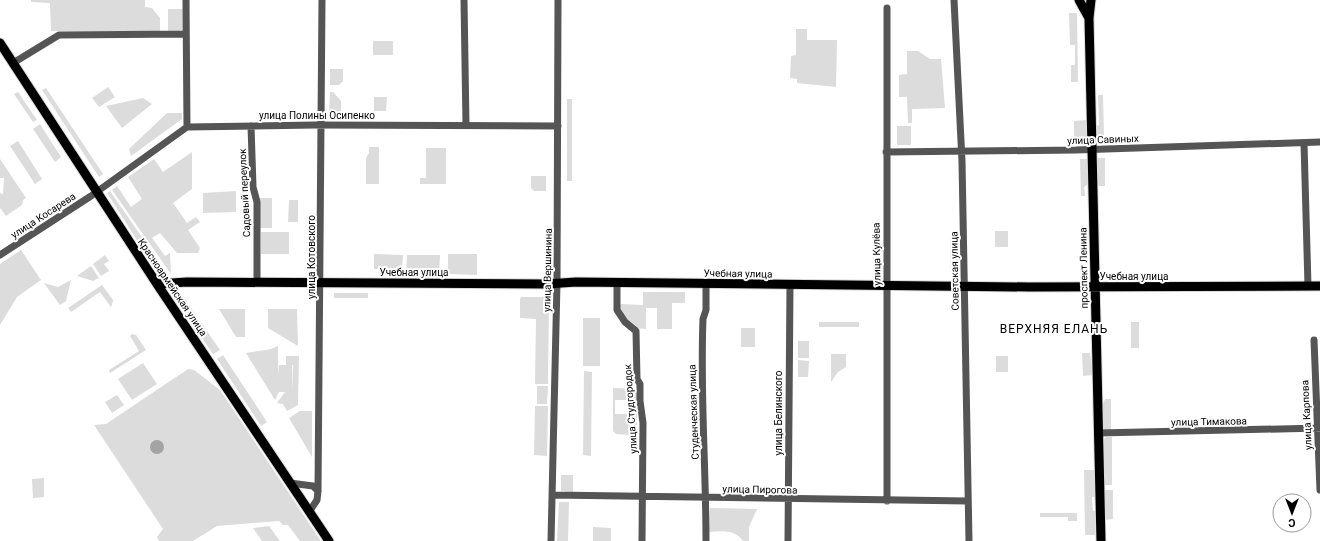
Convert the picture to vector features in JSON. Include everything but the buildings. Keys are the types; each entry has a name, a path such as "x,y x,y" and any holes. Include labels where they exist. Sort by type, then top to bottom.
{"main road":[{"name":"проспект Ленина","path":"1079,0 1089,18"},
{"name":"проспект Ленина","path":"1091,0 1089,18 1101,541"},
{"name":"Красноармейская улица","path":"0,43 157,284 329,541"},
{"name":"Учебная улица","path":"157,284 166,282 257,282 706,283 964,287 1320,286"}],"street":[{"path":"97,191 187,127 186,0"},
{"name":"улица Котовского","path":"310,512 317,500 318,491 322,0"},
{"path":"464,0 466,125"},
{"name":"улица Вершинина","path":"550,541 557,283 558,0"},
{"name":"Советская улица","path":"954,0 962,151 969,541"},
{"name":"улица Кулёва","path":"887,8 887,501"},
{"path":"13,63 59,35 186,34"},
{"name":"улица Полины Осипенко","path":"187,127 321,125 558,126"},
{"name":"Садовый переулок","path":"251,126 253,187 257,202 257,282"},
{"name":"улица Савиных","path":"886,152 1092,149 1320,142"},
{"path":"1304,143 1308,286"},
{"name":"улица Косарева","path":"0,255 97,191"},
{"name":"улица Студгородок","path":"618,283 617,310 626,322 636,331 637,379 640,384 640,402 643,423 642,541"},
{"name":"Студенческая улица","path":"706,283 706,310 703,319 702,363 706,541"},
{"name":"улица Белинского","path":"788,541 790,284"},
{"name":"улица Карпова","path":"1314,340 1319,428 1320,490"},
{"name":"улица Тимакова","path":"1098,433 1319,428"},
{"path":"290,483 313,486 318,491"},
{"name":"улица Пирогова","path":"552,495 788,500 968,501"}],"shaded area":[{"path":"31,0 145,0 145,7 152,8 160,18 160,31 51,31 50,3 31,2"},
{"path":"168,9 183,9 183,31 168,31"},
{"path":"1069,13 1077,13 1078,82 1071,82 1071,65 1075,65 1075,45 1070,45"},
{"path":"796,29 807,29 807,40 837,40 836,87 797,83 797,79 790,78 791,56 796,55"},
{"path":"373,41 393,41 393,55 373,55"},
{"path":"907,51 918,51 930,59 941,59 945,108 912,109 912,123 908,123 907,97 899,97 899,75 907,74"},
{"path":"330,69 343,69 343,81 339,85 330,85"},
{"path":"108,87 115,97 99,107 92,98"},
{"path":"46,88 103,174 99,177 42,90"},
{"path":"18,92 37,120 33,122 14,94"},
{"path":"330,92 333,92 341,101 341,116 329,115"},
{"path":"1098,95 1103,95 1104,137 1096,137 1096,126 1099,125"},
{"path":"374,97 387,97 386,111 374,111"},
{"path":"143,98 152,104 122,128 106,106"},
{"path":"567,99 572,99 572,181 567,181"},
{"path":"167,113 182,113 182,119 131,156 129,149"},
{"path":"1086,120 1087,137 1074,137 1074,121"},
{"path":"40,124 61,157 55,162 33,129"},
{"path":"897,126 911,126 911,145 897,145"},
{"path":"18,141 42,179 35,184 10,146"},
{"path":"369,147 379,147 379,184 366,184 366,158 369,153"},
{"path":"426,148 446,148 446,184 420,184 420,178 426,178"},
{"path":"192,152 192,189 173,203 187,223 196,217 200,222 188,230 200,248 198,253 177,253 160,233 152,238 165,256 170,253 171,274 112,190 117,186 131,207 142,199 128,177 154,159 163,172"},
{"path":"1096,158 1105,158 1105,186 1099,186 1097,184"},
{"path":"0,159 26,198 23,200 22,205 6,216 0,208 0,193 3,194 4,178 0,178"},
{"path":"1080,159 1088,159 1088,184 1084,187 1085,196 1081,196"},
{"path":"531,176 546,176 546,191 534,191 531,188"},
{"path":"110,191 166,272 161,274 154,267 107,193"},
{"path":"236,191 236,212 203,213 203,193"},
{"path":"259,198 272,198 272,228 259,228"},
{"path":"289,200 298,200 298,222 288,222"},
{"path":"995,231 1008,231 1008,247 995,247"},
{"path":"261,232 289,232 289,254 261,254"},
{"path":"950,237 957,237 957,276 951,276"},
{"path":"21,250 41,280 17,297 0,325 0,264"},
{"path":"374,254 403,255 402,269 374,269"},
{"path":"448,254 477,254 477,275 448,274"},
{"path":"105,255 109,261 104,264 109,271 101,276 93,264"},
{"path":"407,255 440,255 439,274 406,274"},
{"path":"91,266 99,278 93,281 77,276"},
{"path":"71,280 66,301 60,305 44,283 58,287"},
{"path":"102,285 113,300 111,307 100,292 71,312 68,308"},
{"path":"643,292 685,292 685,303 672,303 672,329 657,329 657,308 646,308 646,329 634,328 620,310 619,304 643,305"},
{"path":"334,293 368,293 368,298 334,298"},
{"path":"179,295 183,296 220,350 213,354 174,298"},
{"path":"521,297 547,297 549,299 548,384 535,384 536,319 520,318"},
{"path":"219,309 245,309 245,337 236,337"},
{"path":"268,309 297,309 298,346 268,328"},
{"path":"583,318 600,318 600,366 583,366"},
{"path":"819,322 859,322 859,327 819,327"},
{"path":"1131,322 1139,322 1139,348 1131,348"},
{"path":"741,328 755,328 755,347 741,347"},
{"path":"132,334 136,335 146,350 110,373 109,370 139,351 130,336"},
{"path":"798,341 809,341 809,358 798,358"},
{"path":"278,346 278,374 279,365 286,365 286,356 299,356 298,405 287,411 283,404 277,403 285,392 279,392 275,400 246,353 271,349","holes":["292,365 293,365 292,392"]},
{"path":"1082,353 1090,353 1093,375 1083,376"},
{"path":"831,354 846,354 846,367 838,372 831,382"},
{"path":"223,355 267,422 261,426 217,359"},
{"path":"996,356 1008,356 1008,372 996,372"},
{"path":"798,360 809,361 808,377 798,377"},
{"path":"143,363 157,384 132,400 118,379"},
{"path":"188,369 194,370 220,390 321,541 300,541 288,525 283,525 279,521 217,526 193,541 159,541 157,537 163,529 94,425 106,424"},
{"path":"584,371 592,372 591,456 583,455"},
{"path":"537,386 548,386 547,404 537,404"},
{"path":"613,388 637,389 637,428 630,428 630,435 616,434 613,431","holes":["615,400 630,400 630,414 615,414"]},
{"path":"117,395 124,405 112,413 105,402"},
{"path":"1105,399 1111,399 1111,431 1104,430 1103,428 1102,407"},
{"path":"535,406 548,406 547,456 534,455"},
{"path":"300,411 312,411 312,457 289,418"},
{"path":"1106,437 1112,437 1112,485 1104,485 1102,441"},
{"path":"154,440 160,440 164,444 164,450 160,454 154,454 150,450 150,444"},
{"path":"1084,470 1095,470 1095,497 1092,497 1093,511 1095,511 1095,535 1085,535"},
{"path":"561,475 573,475 573,492 561,491"},
{"path":"44,478 44,497 33,498 32,479"},
{"path":"1104,490 1113,490 1113,519 1105,520"},
{"path":"559,502 569,502 568,541 557,541"},
{"path":"710,508 757,509 749,527 749,541 743,541 736,534 728,532 709,532"},
{"path":"1040,513 1077,513 1077,521 1068,521 1068,517 1040,517"},
{"path":"269,526 280,541 262,541 253,528"},
{"path":"593,527 611,528 611,541 593,541"}],"district":[{"name":"ВЕРХНЯЯ ЕЛАНЬ","path":"1054,329"}]}
